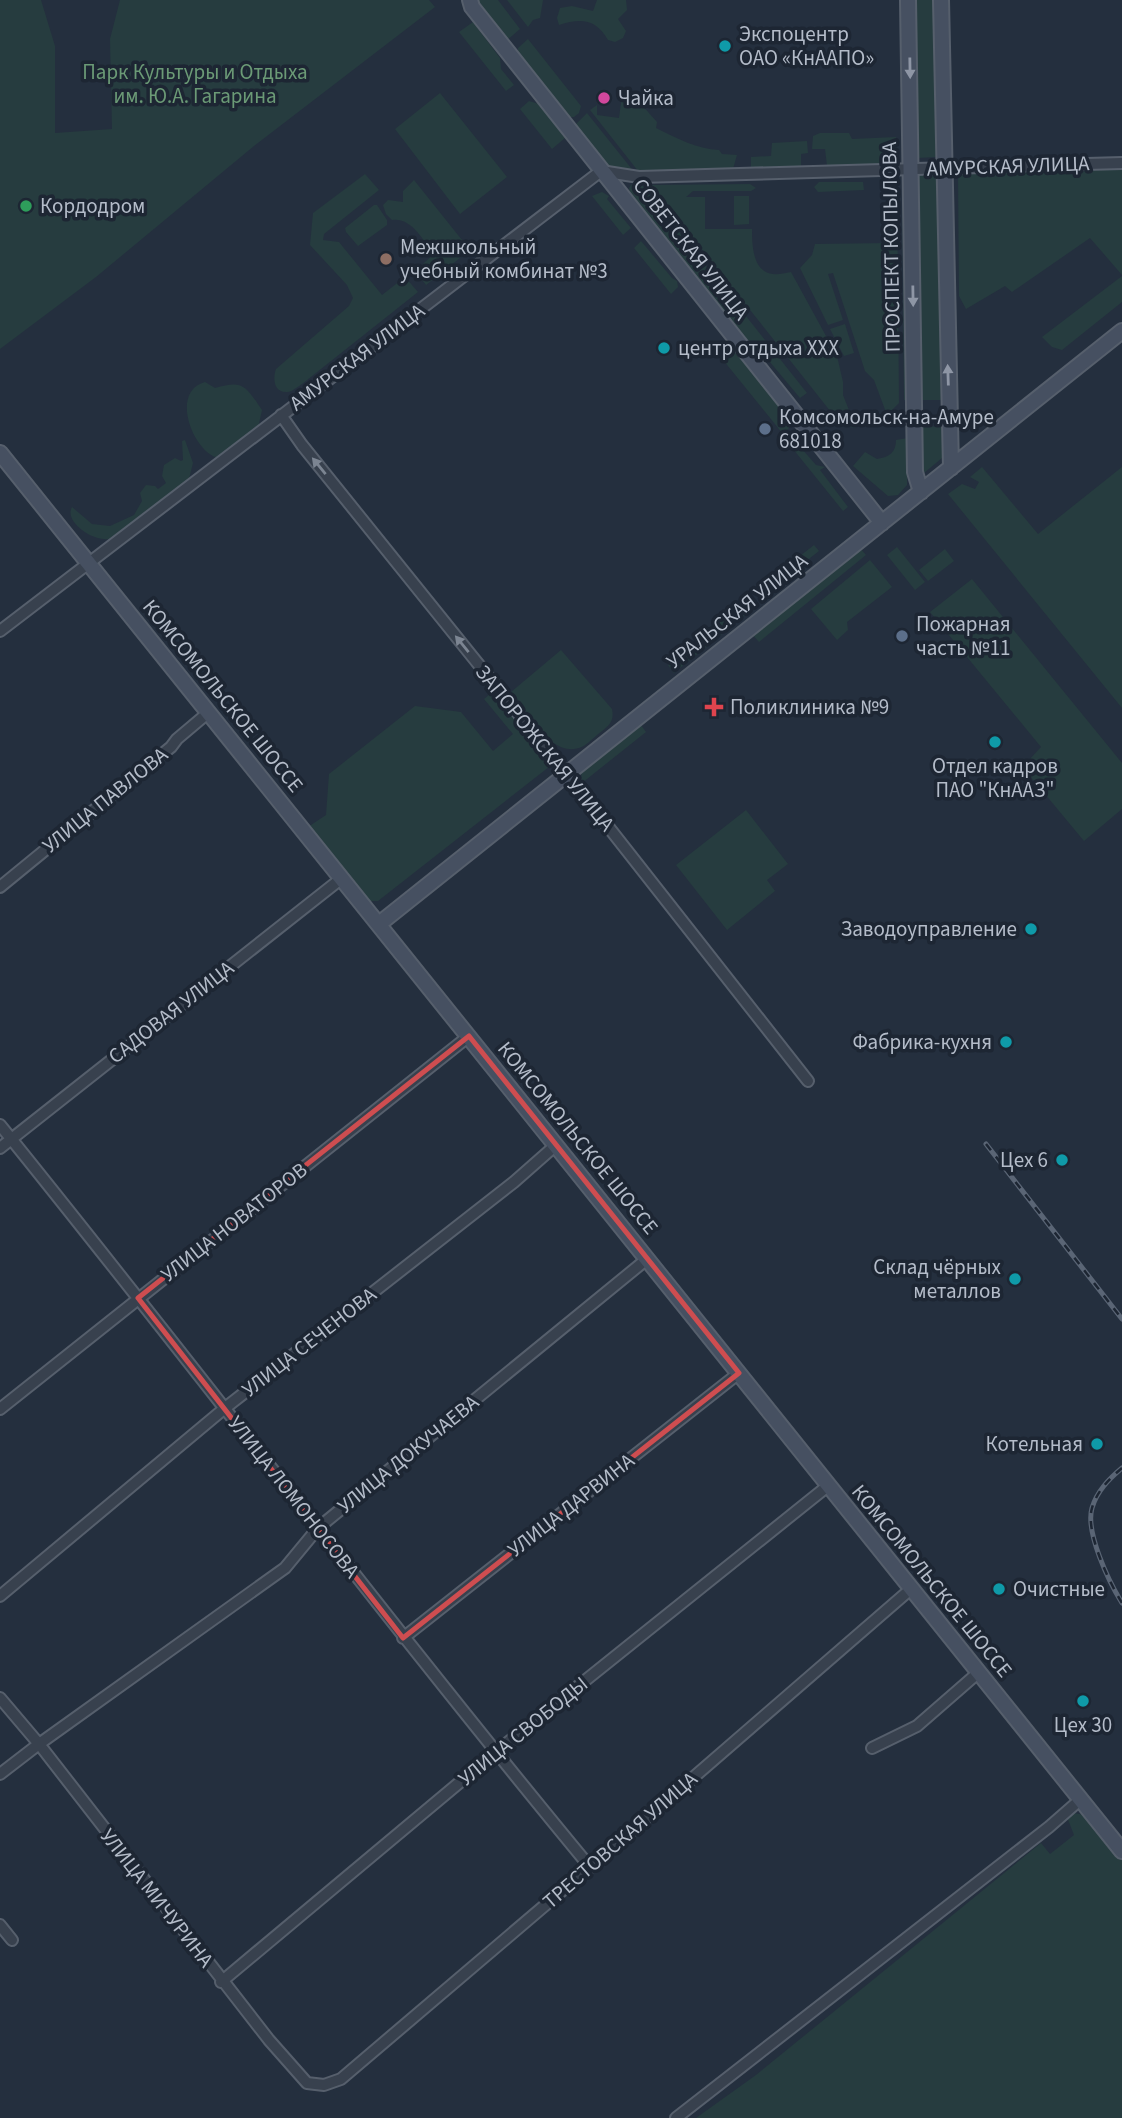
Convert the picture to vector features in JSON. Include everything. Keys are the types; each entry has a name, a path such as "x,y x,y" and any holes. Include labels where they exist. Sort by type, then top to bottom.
{"street":[{"name":"СОВЕТСКАЯ УЛИЦА","path":"470,0 472,7 601,171 882,523"},
{"name":"ПРОСПЕКТ КОПЫЛОВА","path":"908,0 915,472 921,492"},
{"path":"941,0 951,468"},
{"name":"АМУРСКАЯ УЛИЦА","path":"0,631 601,171 639,177 1122,163"},
{"name":"УРАЛЬСКАЯ УЛИЦА","path":"379,924 1122,331"},
{"name":"ЗАПОРОЖСКАЯ УЛИЦА","path":"281,415 302,445 566,773 808,1081"},
{"name":"КОМСОМОЛЬСКОЕ ШОССЕ","path":"0,453 1122,1851"},
{"name":"УЛИЦА ПАВЛОВА","path":"0,887 171,747 209,712"},
{"name":"САДОВАЯ УЛИЦА","path":"0,1148 342,878"},
{"name":"УЛИЦА НОВАТОРОВ","path":"0,1409 469,1036"},
{"name":"УЛИЦА ЛОМОНОСОВА","path":"0,1125 225,1408 403,1638 590,1867"},
{"name":"УЛИЦА СЕЧЕНОВА","path":"0,1596 225,1408 514,1182 556,1145"},
{"name":"УЛИЦА ДОКУЧАЕВА","path":"0,1774 285,1568 318,1528 647,1259"},
{"name":"УЛИЦА ДАРВИНА","path":"403,1638 739,1373"},
{"name":"УЛИЦА СВОБОДЫ","path":"222,1982 496,1752 829,1485"},
{"name":"ТРЕСТОВСКАЯ УЛИЦА","path":"324,2085 341,2079 912,1588"},
{"path":"872,1748 917,1726 979,1672"},
{"name":"УЛИЦА МИЧУРИНА","path":"0,1698 39,1744 222,1982 307,2083 324,2085"},
{"path":"676,2118 1038,1836 1081,1799"},
{"path":"0,1925 12,1940"}],"highlighted area":[{"path":"469,1036 739,1373 403,1638 138,1298"}],"green space":[{"name":"Парк Культуры и Отдыха им. Ю.А. Гагарина","path":"0,0 41,0 55,46 55,133 112,129 110,39 120,0 429,0 435,7 254,146 96,277 0,349"},
{"path":"477,0 498,0 520,29 507,40 481,10"},
{"path":"507,0 543,0 540,18 533,20 528,27"},
{"path":"597,0 626,0 627,10 618,19 626,31 623,38 615,42 608,40 598,28 587,22 574,21 559,25 557,18 560,8 572,6 593,11"},
{"path":"914,0 935,0 937,157 917,158"},
{"path":"473,22 500,58 501,69 514,85 506,91 459,32"},
{"path":"528,39 581,106 574,117 567,117 518,55 518,48"},
{"path":"440,93 507,177 460,214 395,129"},
{"path":"622,95 641,105 657,122 656,128 695,145 719,150 722,154 737,155 733,169 638,171 590,110 597,105 597,115 619,118"},
{"path":"529,101 539,104 565,138 552,149 520,109"},
{"path":"587,113 631,168 629,171 607,167 575,128"},
{"path":"820,133 849,133 852,139 896,137 896,165 827,166 825,149 812,149 813,136"},
{"path":"807,141 808,153 801,154 801,167 751,167 751,157 771,156 772,143"},
{"path":"1122,166 1122,275 1090,238 1012,292 1005,286 966,309 959,296 958,171"},
{"path":"365,174 379,190 324,234 323,240 339,242 382,295 405,277 418,292 302,384 290,392 279,390 275,384 276,369 349,306 353,298 347,285 310,245 313,213"},
{"path":"918,174 939,174 942,400 920,400"},
{"path":"902,175 906,180 908,400 904,400"},
{"path":"885,176 897,176 899,403 887,415 874,380 865,371 833,273 828,274 843,320 828,325 800,268 812,255 815,244 891,243 890,189 885,188"},
{"path":"414,180 470,250 426,285 415,271 434,254 411,226 399,220 392,220 383,205 388,200 403,202 403,191"},
{"path":"819,182 863,182 864,190 818,192 814,187"},
{"path":"632,184 642,185 807,393 800,398 770,362 757,352 630,193"},
{"path":"750,184 756,188 751,191 693,191 686,197 705,197 705,229 752,229 755,256 761,268 773,274 791,272 837,356 843,395 856,428 842,426 651,185"},
{"path":"602,192 609,196 607,199 631,228 623,235 592,196"},
{"path":"734,196 749,196 749,224 734,225"},
{"path":"377,205 387,220 387,225 358,246 345,228"},
{"path":"641,241 677,281 678,287 671,294 634,248"},
{"path":"1122,276 1122,302 1062,350 1052,347 1042,337"},
{"path":"845,324 854,353 844,356 830,329"},
{"path":"725,344 731,346 789,419 789,428 783,434 715,350"},
{"path":"205,382 215,388 232,384 243,387 262,410 258,428 220,458 211,455 202,447 189,423 188,398 194,388"},
{"path":"942,426 942,458 924,473 921,469 921,427"},
{"path":"795,438 804,441 802,449 816,465 825,467 820,470 848,507 843,511 789,444"},
{"path":"908,438 907,485 898,495 888,496 853,466 865,452 877,459 885,457 895,448 896,440"},
{"path":"185,440 193,463 189,479 116,538 92,536 75,523 72,507 92,524 110,526 134,515 142,501 140,493 146,485 158,489 166,483 162,476 164,465 175,458 183,460 182,441"},
{"path":"982,467 1038,534 1122,467 1122,708 948,494 962,484 975,489 979,482 970,477"},
{"path":"814,545 819,551 770,594 763,585"},
{"path":"858,546 866,555 759,642 751,633"},
{"path":"897,547 925,582 915,590 887,555"},
{"path":"945,549 954,561 928,581 919,570"},
{"path":"870,560 892,587 847,622 848,630 837,640 811,609"},
{"path":"972,579 1122,763 1122,809 1084,841 1030,776 1029,760 1041,747 930,612"},
{"path":"747,599 754,608 674,673 668,665"},
{"path":"561,650 612,709 609,724 579,748 558,746 549,739 511,692"},
{"path":"495,690 554,763 378,901 366,901 308,827 326,815 329,774 415,706 461,712 493,751 513,734 484,699"},
{"path":"638,721 646,732 582,783 581,771"},
{"path":"746,810 788,864 767,880 775,891 727,930 676,865"},
{"path":"1073,1813 1086,1815 1122,1860 1122,2118 696,2118 756,2075 1041,1843 1050,1854 1074,1835 1067,1817"}],"railway":[{"path":"986,1144 1122,1319"},
{"path":"1122,1468 1100,1491 1094,1502 1091,1518 1100,1557 1122,1603"}],"place":[{"name":"Экспоцентр ОАО «КнААПО»","path":"725,46"},
{"name":"Чайка","path":"604,98"},
{"name":"Кордодром","path":"26,206"},
{"name":"Межшкольный учебный комбинат №3","path":"386,259"},
{"name":"центр отдыха ХХХ","path":"664,348"},
{"name":"Комсомольск-на-Амуре 681018","path":"765,429"},
{"name":"Пожарная часть №11","path":"902,636"},
{"name":"Поликлиника №9","path":"714,707"},
{"name":"Отдел кадров ПАО \"КнААЗ\"","path":"995,742"},
{"name":"Заводоуправление","path":"1031,929"},
{"name":"Фабрика-кухня","path":"1006,1042"},
{"name":"Цех 6","path":"1062,1160"},
{"name":"Склад чёрных металлов","path":"1015,1279"},
{"name":"Котельная","path":"1097,1444"},
{"name":"Очистные","path":"999,1589"},
{"name":"Цех 30","path":"1083,1701"}]}
